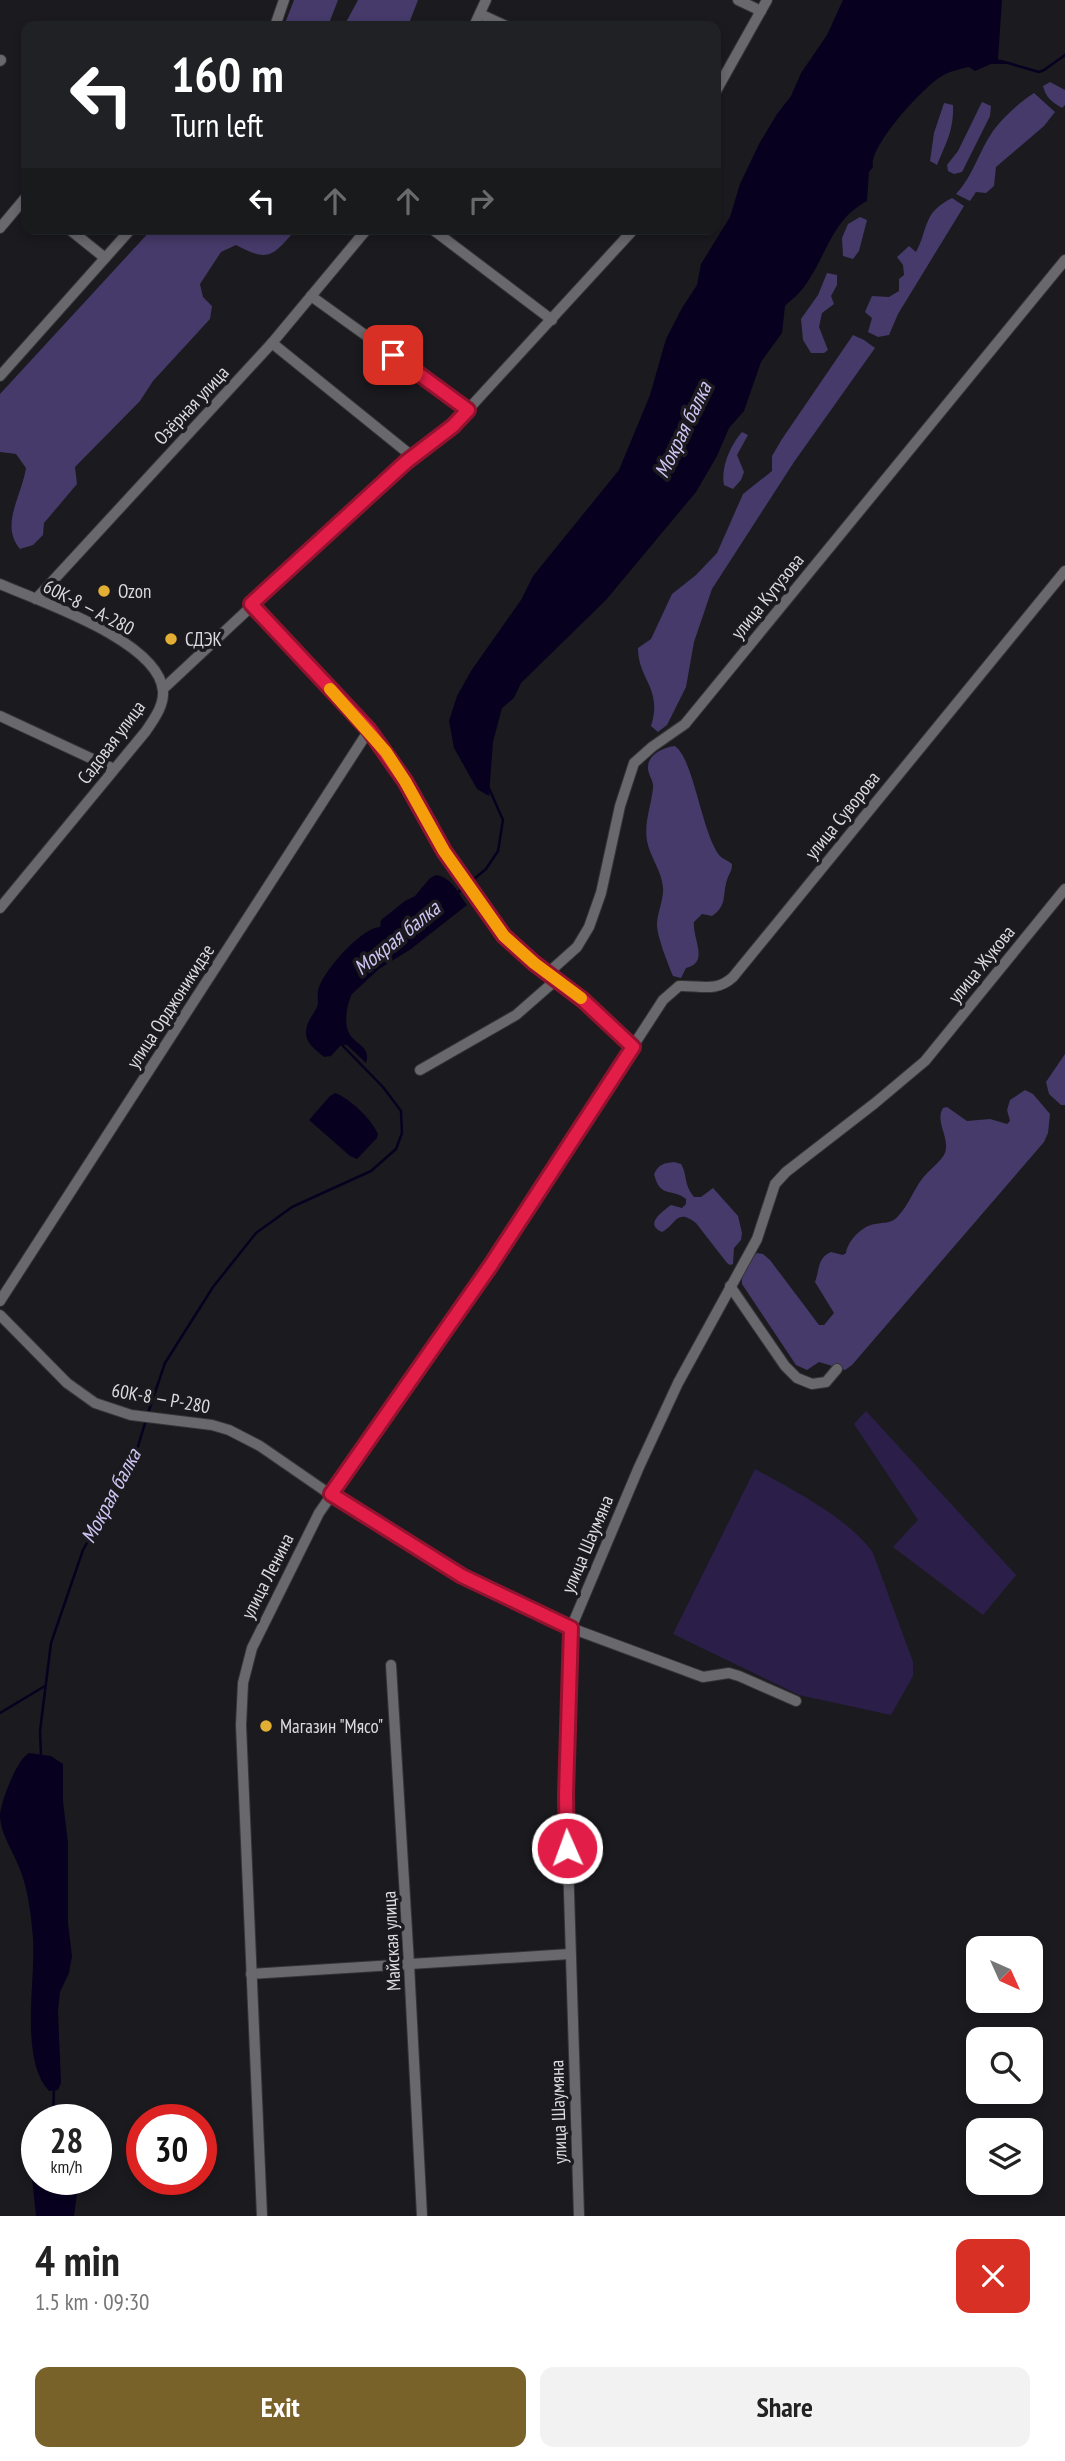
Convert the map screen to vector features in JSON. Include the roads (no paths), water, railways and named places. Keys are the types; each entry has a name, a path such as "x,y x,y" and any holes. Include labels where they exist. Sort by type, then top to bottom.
{"street":[{"path":"277,21 284,0"},
{"path":"476,21 486,0"},
{"path":"738,0 761,11"},
{"path":"721,82 767,0"},
{"path":"480,14 495,21"},
{"path":"0,228 21,203"},
{"path":"76,235 105,258"},
{"path":"0,376 126,235"},
{"name":"Озёрная улица","path":"36,599 271,343 362,235"},
{"path":"440,235 552,320"},
{"name":"Садовая улица","path":"0,908 156,716 163,689 251,604 413,457 453,426 629,235"},
{"name":"улица Кутузова","path":"420,1070 516,1015 577,947 589,927 601,893 620,806 634,763 685,724 1065,260"},
{"path":"311,296 468,410"},
{"path":"271,343 413,457"},
{"name":"улица Суворова","path":"633,1047 671,991 679,986 717,987 726,984 733,977 1065,571"},
{"name":"60К-8 — А-280","path":"0,584 128,644 153,667 163,689"},
{"path":"251,604 369,730 405,781 444,851 491,919 518,949 583,1000 633,1047"},
{"path":"0,716 114,769"},
{"name":"улица Орджоникидзе","path":"0,1301 369,730"},
{"name":"улица Жукова","path":"730,1286 757,1239 775,1184 786,1172 876,1103 925,1061 1065,889"},
{"name":"улица Ленина","path":"262,2216 241,1725 243,1683 252,1647 263,1621 331,1494 491,1265 633,1047"},
{"path":"730,1286 785,1366 797,1378 812,1384 826,1382 838,1369"},
{"name":"улица Шаумяна","path":"579,2216 566,1795 571,1628 639,1467 678,1383 730,1286"},
{"name":"60К-8 — Р-280","path":"0,1315 82,1396 108,1409 229,1430 260,1446 462,1576 571,1628 703,1677 729,1673 739,1676 796,1701"},
{"name":"Майская улица","path":"391,1665 410,1964 422,2216"},
{"path":"251,1974 570,1954"}],"water":[{"path":"843,0 1002,0 998,59 1007,64 991,64 975,71 969,67 942,76 911,104 888,132 879,146 869,172 867,201 837,228 804,287 785,306 782,333 761,362 744,411 729,428 717,456 696,492 606,600 521,683 514,698 502,708 493,742 489,796 477,789 454,748 449,721 457,696 471,671 521,600 533,576 619,470 650,395 666,339 697,285 701,264 730,217 740,184 759,144 827,35"},
{"path":"436,875 451,882 467,905 411,949 379,969 352,994 347,1008 348,1031 367,1053 366,1063 347,1045 341,1045 331,1056 324,1057 309,1043 306,1032 308,1022 318,1005 318,991 327,973 353,943 372,929 380,927 381,920 415,896 430,878"},
{"path":"335,1093 360,1110 378,1134 357,1159 309,1120"},
{"path":"29,1753 51,1756 63,1764 63,1801 68,1843 68,1923 72,1956 69,1973 60,1992 58,2011 61,2083 58,2090 49,2091 34,2060 31,2018 33,1938 28,1898 0,1815 10,1781"},
{"path":"34,2195 77,2195 74,2216 36,2216"}],"waterway":[{"name":"Мокрая балка","path":"1001,61 1039,72 1065,55"},
{"name":"Мокрая балка","path":"456,894 486,869 498,851 503,820 488,786"},
{"name":"Мокрая балка","path":"148,1413 165,1363 213,1287 256,1233 292,1207 371,1171 396,1149 402,1133 401,1111 383,1087 340,1043"},
{"name":"Мокрая балка","path":"41,1756 40,1731 51,1643 83,1550 135,1456 146,1420"},
{"path":"0,1713 45,1686"},
{"name":"Мокрая балка","path":"53,2104 54,2088"}],"place":[{"name":"Ozon","path":"104,591"},
{"name":"СДЭК","path":"171,639"},
{"name":"Магазин \"Мясо\"","path":"266,1726"}]}
